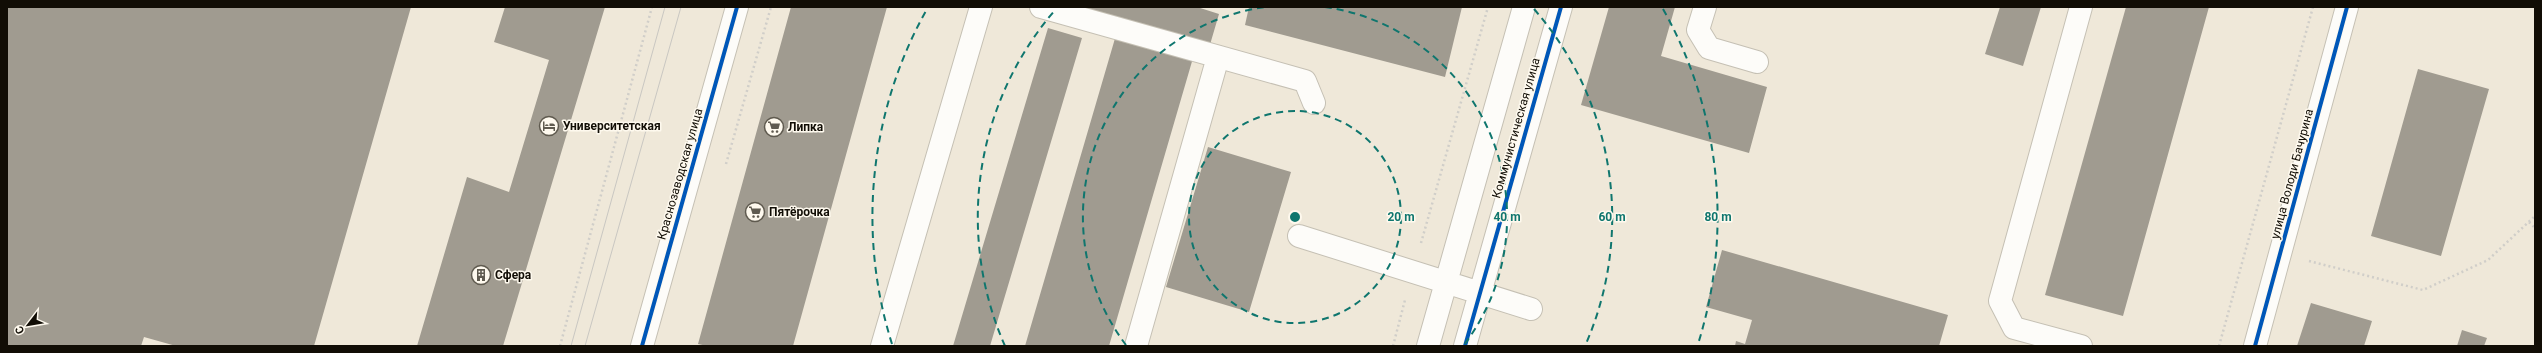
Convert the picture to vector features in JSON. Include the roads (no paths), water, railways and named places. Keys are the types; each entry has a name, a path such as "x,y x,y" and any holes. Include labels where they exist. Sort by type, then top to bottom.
{"street":[{"name":"Краснозаводская улица","path":"642,346 737,7"},
{"path":"882,346 981,7"},
{"path":"1041,7 1304,81 1314,103"},
{"path":"1428,346 1524,7"},
{"name":"Коммунистическая улица","path":"1465,346 1561,7"},
{"path":"1705,7 1698,30 1709,48 1756,62"},
{"path":"2081,7 2000,300 2014,328 2081,346"},
{"name":"улица Володи Бачурина","path":"2255,346 2347,7"},
{"path":"1136,346 1218,57"},
{"path":"1300,236 1531,309"}],"tram line":[{"path":"571,346 665,7"},
{"path":"585,346 681,7"}],"place":[{"name":"Университетская","path":"549,126"},
{"name":"Липка","path":"774,127"},
{"name":"Пятёрочка","path":"755,212"},
{"name":"Сфера","path":"481,275"}]}
